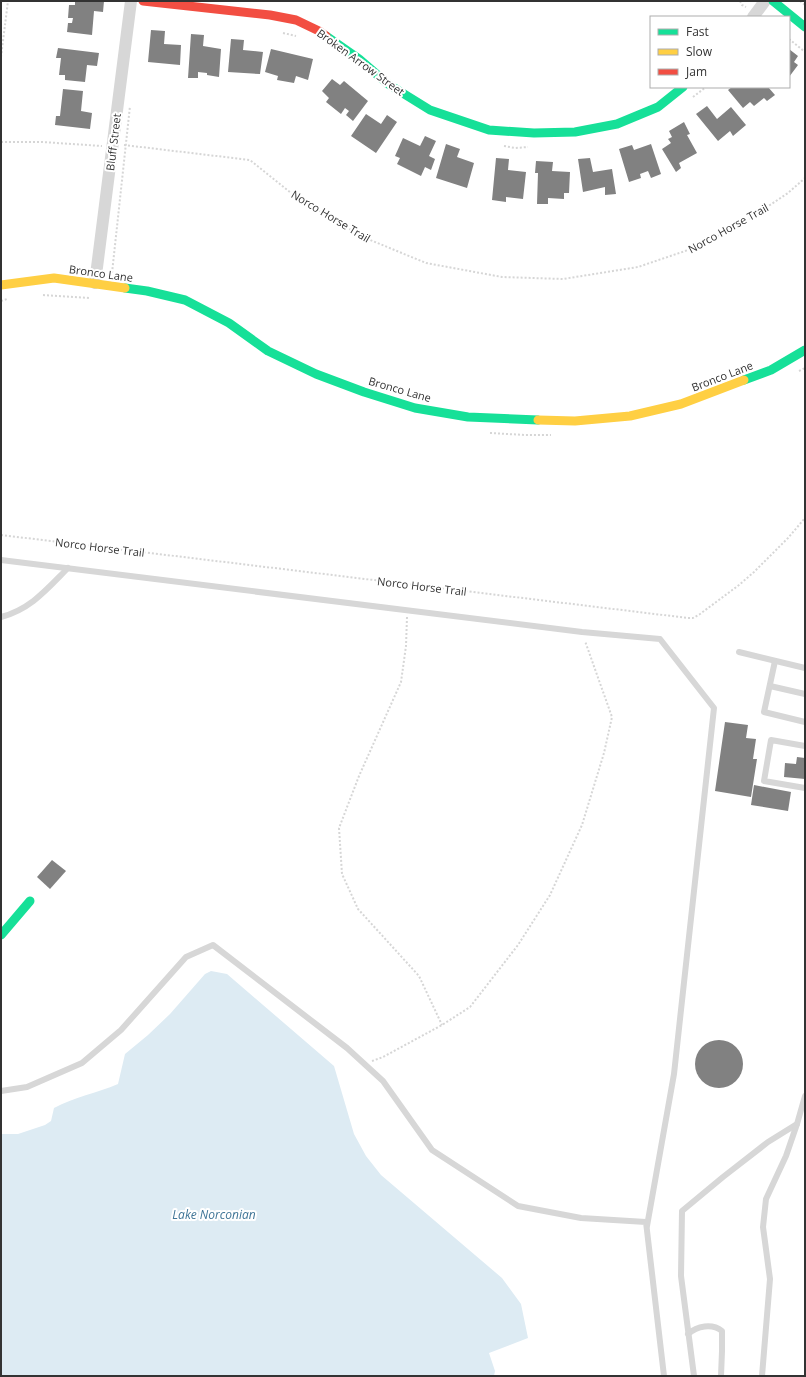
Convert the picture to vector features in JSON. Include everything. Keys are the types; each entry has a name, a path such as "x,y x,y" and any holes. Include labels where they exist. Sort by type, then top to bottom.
{"street":[{"name":"Bluff Street","path":"95,283 131,1"},
{"name":"Broken Arrow Street","path":"143,1 270,15 296,20 319,31 358,59 388,84 430,110 489,130 534,133 575,132 617,124 658,107 682,88"},
{"path":"754,16 764,1"},
{"path":"773,1 805,27"},
{"name":"Bronco Lane","path":"1,285 54,278 147,291 185,300 229,322 268,351 316,374 364,392 415,408 468,417 575,421 630,416 681,404 695,399 771,370 805,350"},
{"path":"1,935 30,902"}],"lane":[{"path":"1,560 582,632 660,640 714,708 674,1074 647,1226 664,1376"},
{"path":"1,617 11,615 34,603 68,568"},
{"path":"739,652 805,668"},
{"path":"775,661 764,712 805,722"},
{"path":"770,686 805,694"},
{"path":"805,746 771,740 764,781 805,788"},
{"path":"1,1091 27,1087 82,1063 121,1030 186,956 213,944 347,1048 383,1081 432,1150 518,1206 581,1218 646,1222 647,1226"},
{"path":"762,1376 770,1279 763,1227 766,1199 786,1156 805,1096"},
{"path":"694,1376 681,1276 682,1211 768,1142 797,1124"},
{"path":"688,1334 703,1326 718,1328 722,1331 721,1376"}],"path":[{"path":"1,56 8,1"},
{"path":"800,1 805,5"},
{"path":"790,40 805,52"},
{"path":"111,286 130,105"},
{"name":"Norco Horse Trail","path":"1,142 42,142 112,147 126,144 250,160 296,197 363,237 426,263 502,277 563,279 638,267 697,247 752,217 788,194 805,178"},
{"path":"42,294 96,299"},
{"path":"1,301 11,299"},
{"path":"799,371 805,368"},
{"path":"487,432 526,435 553,435"},
{"name":"Norco Horse Trail","path":"1,535 693,618 739,586 788,538 805,518"},
{"path":"407,610 406,646 401,682 359,776 339,828 342,874 358,909 419,976 442,1025"},
{"path":"364,1064 383,1058 442,1025 470,1007 518,945 550,896 582,825 604,753 612,717 582,632"}],"water":[{"name":"Lake Norconian","path":"211,971 227,974 334,1066 354,1134 366,1156 381,1175 502,1278 521,1304 528,1338 489,1353 495,1371 494,1376 1,1376 1,1134 18,1134 45,1125 51,1121 54,1108 69,1101 118,1084 125,1054 170,1014 205,974"}],"building":[{"path":"75,1 104,1 103,12 94,11 92,35 67,32 68,23 72,23 73,18 68,18 69,5 75,5"},
{"path":"151,30 165,31 164,44 181,45 180,65 148,62"},
{"path":"191,34 204,35 203,46 221,49 219,77 198,72 198,78 188,78"},
{"path":"231,39 244,40 243,50 263,52 260,74 228,72"},
{"path":"58,48 99,53 97,66 87,65 85,82 65,80 65,75 59,75 61,58 56,58"},
{"path":"271,49 313,59 308,80 296,76 294,83 277,80 278,76 265,72"},
{"path":"790,50 798,56 794,62 798,65 790,76"},
{"path":"332,79 340,85 344,81 368,101 353,121 346,115 349,111 345,108 341,114 326,102 329,98 322,91"},
{"path":"731,88 769,88 775,95 767,101 764,98 754,106 750,102 743,108 728,90"},
{"path":"63,89 83,91 81,111 92,113 90,129 55,125 56,116 60,116"},
{"path":"707,106 717,119 731,107 746,125 733,136 730,131 718,141 696,114"},
{"path":"366,114 381,124 387,115 397,122 376,153 351,136"},
{"path":"684,122 690,134 687,135 697,153 679,163 681,168 676,172 662,149 671,143 668,139 672,137 669,131"},
{"path":"425,136 436,141 429,156 435,159 431,170 425,167 421,176 397,164 400,158 395,156 403,138 420,146"},
{"path":"446,144 460,149 457,157 474,163 467,188 436,178"},
{"path":"651,144 661,174 651,178 648,171 640,174 641,178 629,182 619,149 632,145 634,150"},
{"path":"496,158 509,159 508,170 526,172 523,199 506,197 506,202 492,200"},
{"path":"590,158 593,172 612,169 616,194 605,195 605,187 583,192 578,159"},
{"path":"536,161 553,162 552,171 570,172 569,193 564,193 564,199 548,198 548,204 537,204 538,173 535,173"},
{"path":"725,722 748,725 746,738 756,739 753,759 757,759 751,797 715,791"},
{"path":"797,757 805,758 805,779 784,777 785,763 796,764"},
{"path":"754,785 791,792 788,811 751,805"},
{"path":"52,860 66,871 50,889 37,877"},
{"path":"719,1040 728,1042 736,1047 741,1055 743,1064 741,1073 736,1081 728,1086 719,1088 710,1086 702,1081 697,1073 695,1064 697,1055 702,1047 710,1042"}],"traffic: fast":[{"path":"773,1 805,27"},
{"path":"326,36 359,59 388,84 430,110 489,130 534,133 575,132 617,124 658,107 682,88"},
{"path":"125,288 147,291 185,300 229,323 268,351 316,374 364,392 415,408 468,417 538,420"},
{"path":"744,380 771,370 805,350"},
{"path":"1,935 30,901"}],"traffic: slow":[{"path":"1,285 54,278 125,288"},
{"path":"538,420 575,421 630,416 681,404 744,380"}],"traffic: jam":[{"path":"143,1 270,15 296,20 326,36"}]}
